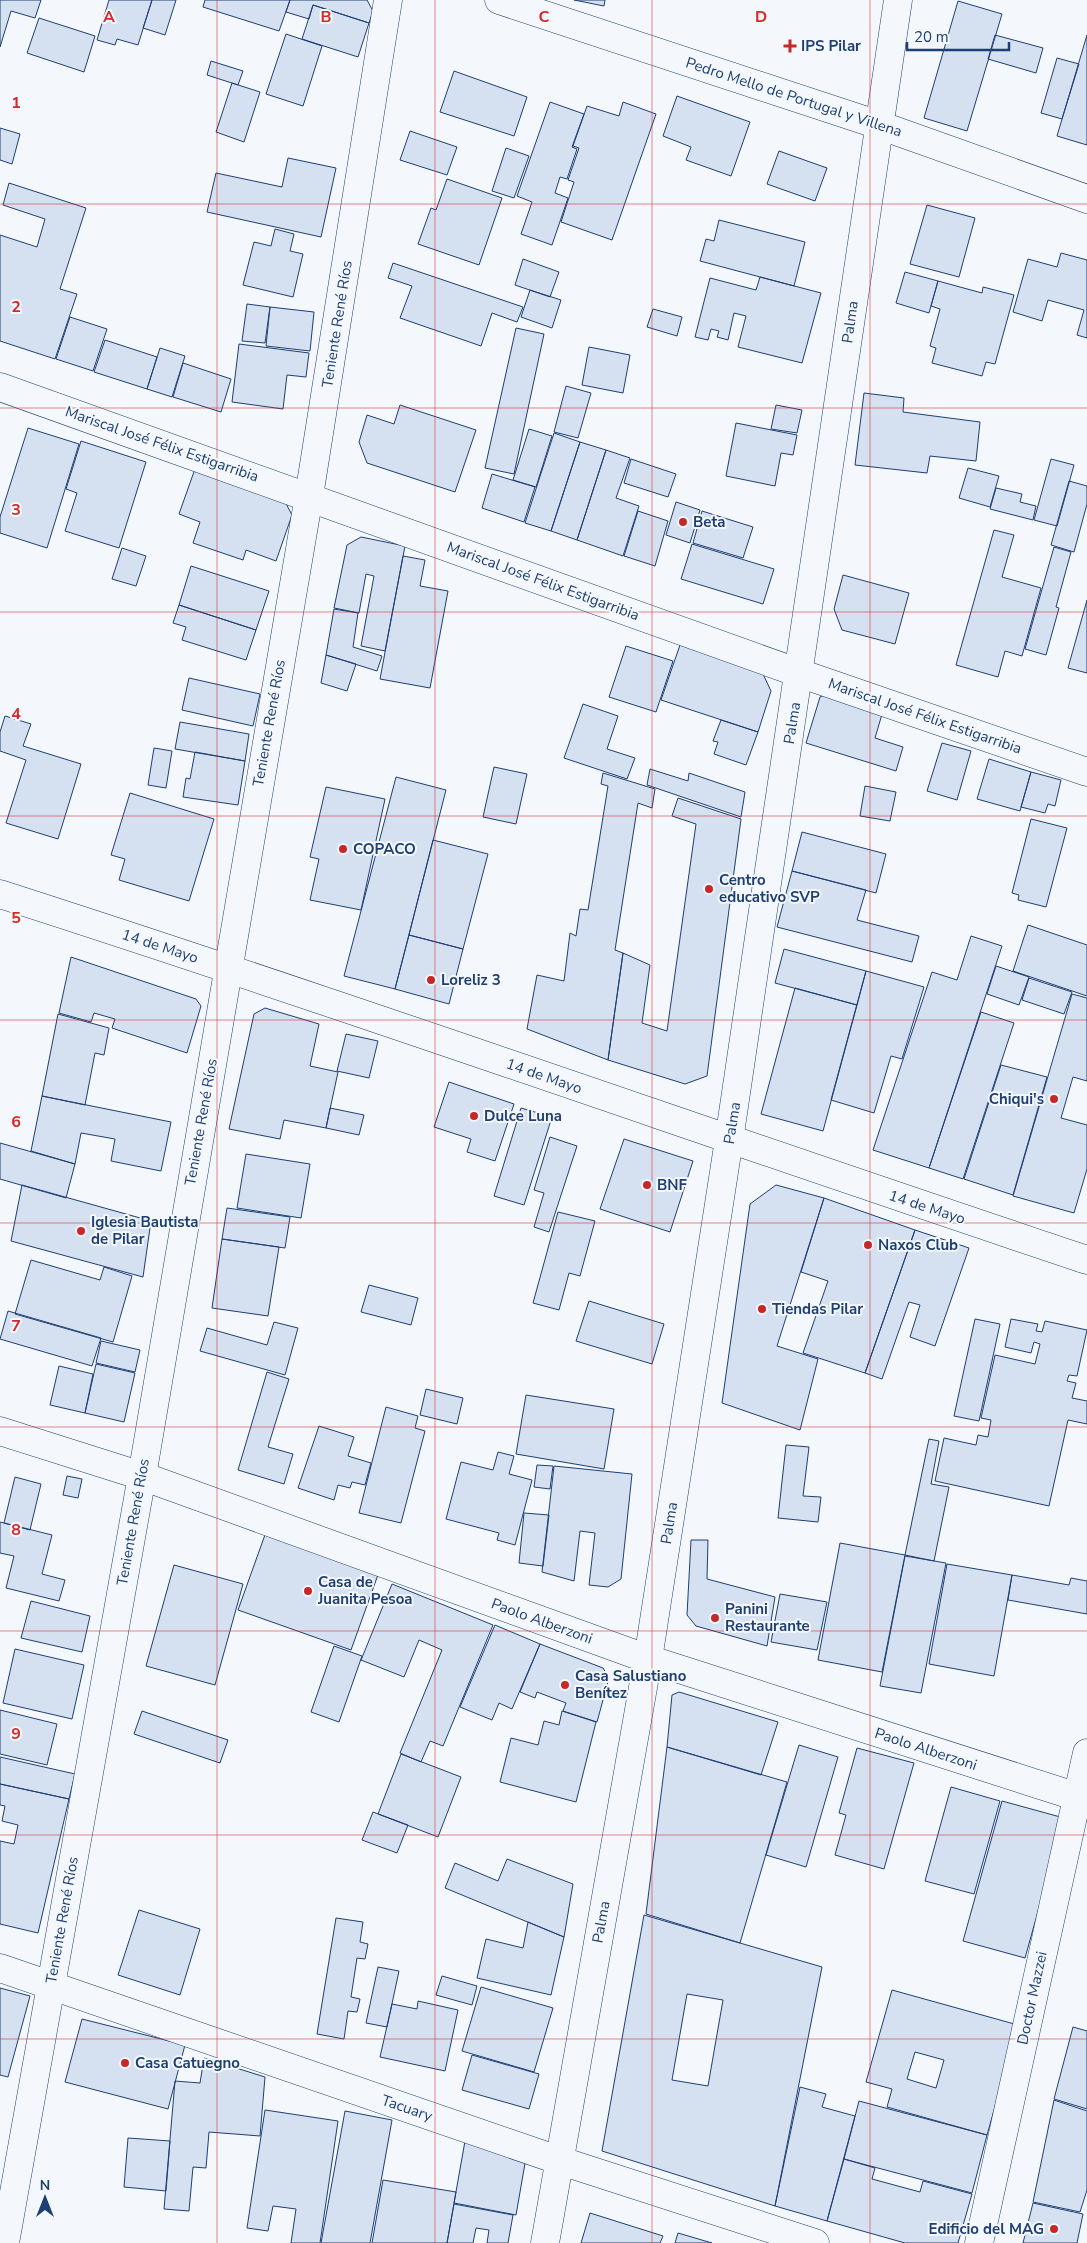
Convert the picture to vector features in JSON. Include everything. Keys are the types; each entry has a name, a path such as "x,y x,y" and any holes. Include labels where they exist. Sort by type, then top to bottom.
{"street":[{"name":"Teniente René Ríos","path":"5,2243 142,1476 227,967 309,496 388,0"},
{"name":"Pedro Mello de Portugal y Villena","path":"499,0 879,124 1087,199"},
{"name":"Palma","path":"545,2243 558,2160 648,1659 729,1140 898,0"},
{"name":"Mariscal José Félix Estigarribia","path":"0,387 309,496 799,673 1087,772"},
{"name":"14 de Mayo","path":"0,894 227,967 729,1140 1087,1260"},
{"name":"Paolo Alberzoni","path":"0,1431 142,1476 648,1659 1082,1799"},
{"name":"Doctor Mazzei","path":"978,2243 1082,1799 1087,1754"},
{"name":"Tacuary","path":"0,1968 558,2160 815,2243"}],"building":[{"path":"0,0 41,0 35,18 11,11 0,47"},
{"path":"109,0 152,0 138,45 117,39 115,45 97,40"},
{"path":"152,0 176,0 165,35 143,28"},
{"path":"205,0 290,0 279,31 203,7"},
{"path":"290,0 367,0 373,11 369,23 313,5 309,19 286,12"},
{"path":"574,0 605,0 604,6"},
{"path":"958,1 1002,14 967,131 924,118"},
{"path":"313,5 369,23 358,57 302,39"},
{"path":"39,18 95,36 84,72 27,53"},
{"path":"286,34 322,46 303,106 266,94"},
{"path":"995,35 1043,48 1036,73 988,59"},
{"path":"1087,35 1087,145 1057,136"},
{"path":"1057,58 1079,64 1062,119 1041,113"},
{"path":"211,61 243,71 238,85 207,75"},
{"path":"454,71 527,97 514,136 440,112"},
{"path":"232,83 260,92 244,142 216,132"},
{"path":"677,96 750,122 731,176 686,160 691,147 663,136"},
{"path":"550,102 584,114 572,147 577,149 567,179 560,177 555,193 568,198 552,245 521,234 532,202 517,196"},
{"path":"623,102 656,114 612,240 561,222 574,182 568,180 579,148 573,146 587,106 619,116"},
{"path":"0,128 20,134 12,164 0,160"},
{"path":"410,131 457,147 447,175 400,160"},
{"path":"506,148 529,156 514,198 492,191"},
{"path":"779,151 827,168 815,201 767,184"},
{"path":"288,158 336,168 321,237 207,212 216,173 282,187"},
{"path":"447,179 502,198 479,265 418,244 431,208 436,210"},
{"path":"9,183 86,208 60,289 77,294 55,359 0,341 0,235 37,247 45,219 3,205"},
{"path":"927,205 975,218 959,277 910,264"},
{"path":"719,220 805,242 794,286 700,261 706,239 714,241"},
{"path":"275,229 294,234 290,251 303,254 293,297 243,285 254,242 271,246"},
{"path":"1061,253 1087,260 1087,338 1077,335 1084,310 1048,300 1042,321 1013,312 1028,259 1057,267"},
{"path":"523,259 559,272 550,297 515,285"},
{"path":"393,263 523,307 517,322 492,313 481,346 400,318 412,286 388,278"},
{"path":"905,272 938,281 929,313 896,303"},
{"path":"760,277 821,293 802,363 738,347 746,316 734,313 728,340 717,337 719,331 711,329 708,340 695,337 710,278 756,290"},
{"path":"938,281 982,293 983,287 1014,295 995,364 986,362 982,376 932,363 936,348 930,346 940,309 931,306"},
{"path":"530,290 561,300 552,328 521,317"},
{"path":"247,304 270,307 265,343 242,341"},
{"path":"270,307 314,312 310,351 266,346"},
{"path":"653,309 682,317 677,336 647,327"},
{"path":"70,317 107,329 93,371 56,359"},
{"path":"516,328 544,334 514,474 485,468"},
{"path":"105,340 157,357 147,389 94,372"},
{"path":"239,344 309,353 306,377 287,375 283,409 232,402"},
{"path":"589,347 630,355 623,393 582,385"},
{"path":"160,348 185,356 172,397 147,389"},
{"path":"183,363 231,379 221,412 173,397"},
{"path":"566,386 591,393 578,438 554,432"},
{"path":"864,393 904,398 903,412 980,422 976,461 930,456 927,473 855,465"},
{"path":"400,405 476,430 455,492 367,463 359,442 367,415 394,424"},
{"path":"776,405 802,410 797,433 771,429"},
{"path":"736,423 797,435 793,455 781,453 775,486 726,476"},
{"path":"28,428 79,444 47,548 0,533 0,517"},
{"path":"529,429 552,436 536,487 513,480"},
{"path":"554,433 580,442 551,531 525,523"},
{"path":"81,441 146,462 119,548 65,531 77,493 66,489"},
{"path":"580,442 606,450 577,540 551,531"},
{"path":"606,450 630,458 616,498 639,506 623,556 577,540"},
{"path":"631,459 676,474 668,497 624,483"},
{"path":"1051,459 1074,465 1057,526 1034,520"},
{"path":"196,466 282,496 292,515 276,561 246,550 243,560 193,543 200,522 179,514"},
{"path":"968,468 999,476 990,507 959,498"},
{"path":"492,474 535,487 524,522 482,508"},
{"path":"1069,481 1087,486 1087,504 1074,552 1051,545"},
{"path":"996,488 1022,494 1020,502 1036,506 1033,520 990,509"},
{"name":"Beta","path":"676,502 700,510 690,543 666,535"},
{"path":"638,511 668,521 655,566 624,556"},
{"path":"702,511 753,527 743,558 693,543"},
{"path":"994,530 1014,535 1002,577 1041,588 1022,656 1005,651 998,677 956,665"},
{"path":"361,537 405,546 385,651 361,646 374,576 366,574 359,613 334,608 347,545"},
{"path":"692,544 774,569 763,604 681,579"},
{"path":"1054,547 1071,552 1056,607 1059,608 1046,655 1025,649"},
{"path":"122,548 146,556 136,586 112,579"},
{"path":"403,556 425,560 420,586 448,591 430,688 380,679"},
{"path":"191,566 269,591 256,630 179,605"},
{"path":"843,575 909,593 895,644 842,630 834,609"},
{"path":"1087,600 1087,673 1068,668"},
{"path":"179,605 256,630 246,660 182,640 186,627 173,623"},
{"path":"334,609 358,613 353,647 382,656 377,671 326,655"},
{"path":"680,645 762,672 771,691 758,732 661,700"},
{"path":"626,646 673,661 656,712 609,697"},
{"path":"326,655 356,664 347,691 321,683"},
{"path":"189,678 260,694 253,726 182,710"},
{"path":"836,689 885,704 875,738 903,747 896,771 806,743 820,697"},
{"path":"583,704 618,716 607,749 635,758 627,779 564,758"},
{"path":"5,716 31,724 23,746 81,764 58,839 6,823 26,760 0,751 0,732"},
{"path":"721,720 758,732 746,765 714,754 718,742 713,741"},
{"path":"180,722 249,734 245,761 175,749"},
{"path":"942,743 971,751 957,800 927,791"},
{"path":"154,748 172,751 166,788 148,785"},
{"path":"195,752 245,761 238,805 183,797 186,778 190,779"},
{"path":"989,759 1031,772 1020,811 977,799"},
{"path":"494,767 527,774 516,824 483,817"},
{"path":"650,769 688,781 689,773 745,792 741,817 647,785"},
{"path":"1031,772 1061,780 1055,806 1048,804 1045,813 1021,807"},
{"path":"603,773 655,789 652,808 638,803 615,950 623,953 608,1060 527,1029 537,975 564,981 570,933 576,936 580,909 588,910 608,786 601,784"},
{"path":"396,777 446,790 395,989 344,976"},
{"path":"865,786 896,792 890,821 860,816"},
{"name":"COPACO","path":"326,787 385,799 361,910 310,900 319,859 310,857"},
{"path":"130,793 214,819 189,901 119,880 125,859 111,855"},
{"name":"Centro educativo SVP","path":"678,798 741,819 707,1076 685,1084 608,1060 623,953 650,965 642,1023 667,1031 696,824 672,816"},
{"path":"1031,819 1067,828 1046,907 1018,900 1019,895 1012,893"},
{"path":"802,832 886,854 876,893 792,871"},
{"path":"433,840 488,854 463,949 409,935"},
{"path":"792,871 866,890 857,920 919,936 912,962 777,927"},
{"path":"1028,925 1087,945 1087,996 1013,971"},
{"path":"409,935 463,949 449,1004 395,989"},
{"path":"971,936 1002,946 929,1168 873,1150 932,972 957,980"},
{"path":"784,949 866,971 857,1005 775,983"},
{"path":"71,957 196,999 201,1006 187,1053 112,1028 115,1019 94,1013 91,1022 59,1013"},
{"path":"996,966 1029,977 1019,1005 987,994"},
{"path":"866,971 924,987 902,1059 891,1056 874,1113 831,1100"},
{"path":"1029,978 1072,992 1064,1014 1022,1000"},
{"path":"795,988 857,1005 823,1131 761,1114"},
{"name":"Chiqui's","path":"1072,994 1087,998 1087,1081 1073,1077 1061,1118 1087,1125 1087,1169 1074,1213 1013,1196"},
{"path":"265,1008 319,1024 310,1066 338,1072 326,1128 284,1120 280,1139 229,1129 254,1014"},
{"path":"981,1012 1014,1023 963,1179 929,1168"},
{"path":"58,1014 109,1028 104,1055 95,1053 85,1105 42,1096"},
{"path":"346,1034 378,1041 369,1078 337,1071"},
{"path":"1001,1065 1047,1077 1013,1195 964,1179"},
{"name":"Dulce Luna","path":"449,1082 514,1104 495,1161 467,1152 471,1139 434,1127"},
{"path":"42,1096 171,1122 161,1171 111,1161 115,1139 81,1133 75,1164 31,1151"},
{"path":"330,1108 364,1115 359,1135 326,1128"},
{"path":"521,1108 552,1117 524,1205 494,1196"},
{"path":"550,1137 577,1146 549,1232 534,1227 544,1193 534,1190"},
{"name":"BNF","path":"624,1139 693,1161 670,1232 600,1209"},
{"path":"0,1143 75,1164 66,1198 0,1179"},
{"path":"246,1154 310,1164 301,1218 237,1208"},
{"name":"Iglesia Bautista de Pilar","path":"22,1185 151,1221 143,1277 11,1241"},
{"name":"Tiendas Pilar","path":"776,1185 824,1198 777,1346 818,1359 800,1430 722,1403 750,1204"},
{"path":"824,1198 915,1230 865,1373 803,1353 828,1281 801,1272"},
{"path":"227,1208 290,1217 285,1248 222,1239"},
{"path":"558,1212 595,1221 580,1276 569,1273 559,1310 533,1303"},
{"path":"915,1230 969,1248 935,1346 910,1337 920,1305 909,1302 882,1379 865,1373"},
{"path":"222,1239 279,1247 268,1316 212,1308"},
{"path":"31,1260 100,1280 104,1267 132,1276 113,1342 15,1314"},
{"path":"369,1285 418,1298 411,1325 361,1312"},
{"path":"589,1301 664,1324 652,1364 576,1341"},
{"path":"8,1311 101,1338 92,1366 0,1339"},
{"path":"975,1319 1000,1324 979,1421 954,1416"},
{"path":"1011,1319 1038,1324 1036,1331 1042,1332 1045,1321 1087,1330 1077,1376 1069,1375 1067,1381 1076,1383 1072,1398 1087,1401 1087,1424 1068,1420 1049,1506 935,1481 944,1438 976,1445 978,1435 988,1437 991,1420 981,1418 995,1355 1035,1364 1040,1344 1034,1342 1031,1353 1005,1347"},
{"path":"274,1322 298,1328 285,1375 200,1351 207,1328 267,1345"},
{"path":"101,1341 140,1350 135,1372 96,1363"},
{"path":"96,1364 135,1373 124,1422 85,1413"},
{"path":"59,1366 93,1374 85,1413 50,1405"},
{"path":"267,1372 289,1379 268,1447 293,1454 284,1484 238,1470"},
{"path":"426,1389 463,1398 457,1424 420,1415"},
{"path":"526,1395 614,1409 604,1469 516,1454"},
{"path":"386,1407 418,1416 415,1428 425,1431 401,1523 359,1513"},
{"path":"319,1426 354,1437 348,1456 371,1463 365,1485 352,1482 350,1488 338,1485 334,1500 298,1488"},
{"path":"929,1439 939,1441 931,1484 949,1487 934,1561 905,1555"},
{"path":"786,1445 809,1447 803,1496 821,1497 818,1522 778,1518"},
{"path":"498,1452 514,1456 509,1474 532,1480 515,1545 497,1540 499,1533 446,1519 461,1462 493,1470"},
{"path":"537,1465 553,1466 550,1489 534,1487"},
{"path":"554,1466 632,1474 621,1579 608,1587 589,1585 595,1533 580,1531 574,1581 542,1572"},
{"path":"67,1476 82,1479 78,1498 63,1495"},
{"path":"15,1477 41,1484 30,1530 4,1523"},
{"path":"524,1513 549,1515 543,1566 519,1563"},
{"path":"0,1522 52,1535 42,1574 65,1580 59,1601 6,1588 14,1556 0,1553"},
{"name":"Casa de Juanita Pesoa","path":"266,1532 379,1572 351,1650 238,1610"},
{"path":"691,1540 708,1540 707,1579 775,1597 767,1646 696,1626 687,1615"},
{"path":"840,1543 905,1555 882,1672 818,1660"},
{"path":"905,1556 946,1563 921,1693 880,1686"},
{"path":"947,1564 1012,1575 994,1676 929,1664"},
{"path":"174,1565 243,1584 215,1685 146,1666"},
{"path":"1012,1575 1069,1585 1071,1578 1087,1581 1087,1614 1008,1600"},
{"path":"392,1584 493,1625 443,1746 430,1741 421,1762 400,1753 442,1650 419,1640 404,1677 361,1660"},
{"path":"780,1594 827,1602 817,1650 771,1642"},
{"path":"31,1601 90,1616 82,1652 21,1638"},
{"path":"495,1625 540,1644 512,1709 499,1703 492,1720 460,1707"},
{"name":"Casa Salustiano Benítez","path":"540,1644 603,1668 609,1678 597,1722 563,1711 566,1703 537,1692 535,1698 520,1692"},
{"path":"334,1646 362,1656 339,1722 311,1712"},
{"path":"15,1649 84,1665 72,1719 3,1703"},
{"path":"679,1692 778,1722 761,1775 667,1747 672,1695"},
{"path":"0,1710 57,1724 47,1765 0,1754"},
{"path":"142,1711 228,1740 220,1763 134,1734"},
{"path":"562,1711 596,1722 576,1802 500,1782 511,1738 538,1745 544,1721 559,1725"},
{"path":"799,1745 838,1757 806,1867 766,1855"},
{"path":"667,1747 787,1782 740,1943 646,1914"},
{"path":"857,1748 914,1763 884,1869 835,1855 846,1815 839,1813"},
{"path":"401,1754 461,1777 438,1837 378,1814"},
{"path":"0,1757 75,1774 69,1799 0,1784"},
{"path":"0,1784 69,1799 38,1933 0,1924 0,1841 14,1844 18,1825 2,1821 5,1806 0,1805"},
{"path":"951,1787 1000,1801 974,1894 925,1881"},
{"path":"1002,1801 1064,1818 1025,1958 963,1941"},
{"path":"373,1812 408,1825 397,1853 362,1840"},
{"path":"507,1859 573,1884 564,1937 445,1888 455,1863 498,1881"},
{"path":"139,1910 200,1929 180,1995 118,1975"},
{"path":"644,1915 822,1967 775,2206 602,2151","holes":["687,1994 723,2000 708,2086 672,2080"]},
{"path":"336,1918 363,1922 360,1942 368,1944 365,1959 357,1958 351,1997 360,1999 357,2012 348,2011 344,2039 317,2034"},
{"path":"528,1922 564,1937 551,1995 477,1978 486,1939 523,1948"},
{"path":"378,1967 399,1971 387,2027 366,2023"},
{"path":"442,1976 477,1986 472,2005 436,1995"},
{"path":"481,1987 553,2008 534,2072 462,2051"},
{"path":"0,1988 30,1996 8,2077 0,2075"},
{"path":"892,1990 1018,2025 987,2135 887,2107 892,2089 866,2082","holes":["915,2052 944,2060 936,2088 907,2079"]},
{"path":"418,2001 458,2010 445,2071 380,2057 392,2004 417,2009"},
{"name":"Casa Catuegno","path":"82,2019 185,2045 168,2109 65,2082"},
{"path":"1073,2027 1087,2031 1087,2109 1054,2099"},
{"path":"472,2055 539,2074 529,2109 462,2090"},
{"path":"204,2058 265,2077 260,2136 209,2132 206,2168 193,2167 189,2211 164,2209 175,2081 200,2083"},
{"path":"800,2087 826,2094 822,2107 855,2116 827,2221 775,2206"},
{"path":"1054,2100 1087,2111 1087,2190 1080,2212 1033,2202"},
{"path":"859,2101 987,2135 972,2193 844,2159"},
{"path":"265,2110 338,2121 320,2243 291,2243 296,2209 273,2206 268,2231 247,2228"},
{"path":"345,2111 392,2120 370,2243 321,2243"},
{"path":"128,2138 170,2141 166,2191 124,2187"},
{"path":"465,2141 527,2152 516,2215 454,2203"},
{"path":"844,2159 875,2168 872,2179 920,2192 923,2181 972,2194 958,2243 905,2243 827,2221"},
{"path":"383,2180 456,2192 447,2243 372,2243"},
{"name":"Edificio del MAG","path":"1033,2203 1083,2214 1077,2243 1023,2243"},
{"path":"454,2204 513,2215 508,2243 487,2243 489,2230 476,2228 473,2243 447,2243"},
{"path":"590,2213 663,2236 660,2243 581,2243"},
{"path":"678,2233 712,2243 675,2243"}],"place":[{"name":"IPS Pilar","path":"790,46"},
{"name":"Beta","path":"683,522"},
{"name":"COPACO","path":"343,849"},
{"name":"Centro educativo SVP","path":"709,889"},
{"name":"Loreliz 3","path":"431,980"},
{"name":"Chiqui's","path":"1054,1099"},
{"name":"Dulce Luna","path":"474,1116"},
{"name":"BNF","path":"647,1185"},
{"name":"Iglesia Bautista de Pilar","path":"81,1231"},
{"name":"Naxos Club","path":"868,1245"},
{"name":"Tiendas Pilar","path":"762,1309"},
{"name":"Casa de Juanita Pesoa","path":"308,1591"},
{"name":"Panini Restaurante","path":"715,1618"},
{"name":"Casa Salustiano Benítez","path":"565,1685"},
{"name":"Casa Catuegno","path":"125,2063"},
{"name":"Edificio del MAG","path":"1054,2229"}]}
